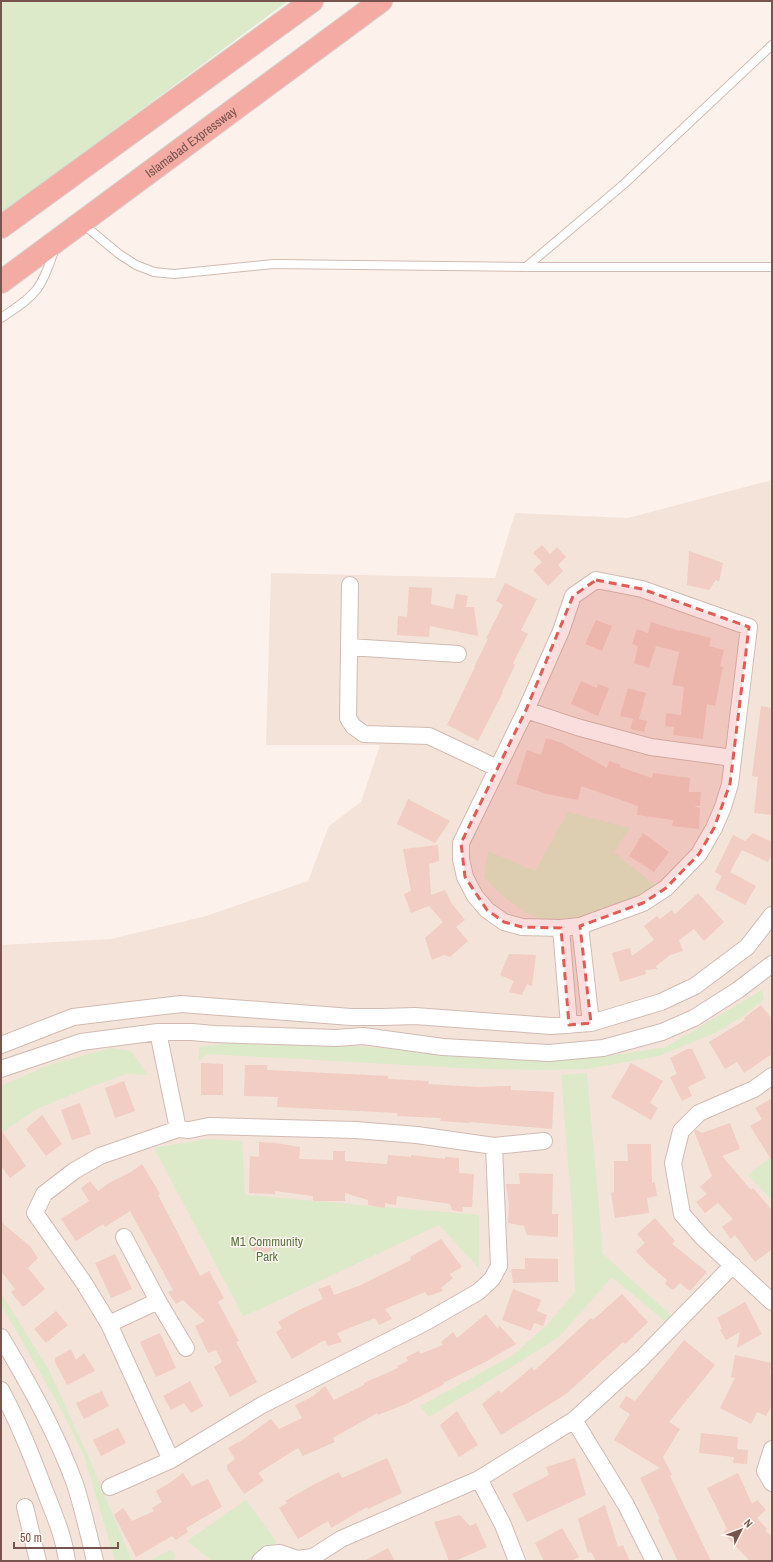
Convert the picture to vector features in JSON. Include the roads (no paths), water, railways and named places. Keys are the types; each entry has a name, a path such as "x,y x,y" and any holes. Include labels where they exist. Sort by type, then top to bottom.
{"highway":[{"path":"262,37 303,1"},
{"path":"1,227 312,1"},
{"name":"Islamabad Expressway","path":"1,282 381,1"}],"street":[{"path":"596,580 642,589 749,627 730,784 723,808 714,828 699,854 666,888 643,902 580,926 561,928 522,927 504,922 487,910 475,896 465,877 461,843 497,768 526,710 561,631 573,596 596,580"},
{"path":"350,585 348,718 353,726 364,734 428,736 497,768"},
{"path":"350,647 458,654"},
{"path":"526,710 577,727 651,747 733,758"},
{"path":"1,1045 73,1017 181,1004 351,1017 415,1016 551,1026 591,1023 662,1002 695,986 747,947 772,915"},
{"path":"580,926 591,1023"},
{"path":"561,928 569,1025"},
{"path":"1,1069 81,1042 158,1032 372,1037 443,1047 549,1053 603,1048 662,1032 694,1018 768,973"},
{"path":"351,1017 351,1037"},
{"path":"158,1032 178,1130"},
{"path":"772,1076 754,1089 699,1113 681,1130 673,1163 682,1214 703,1238 772,1302"},
{"path":"171,1460 109,1324 84,1283 35,1213 44,1194 74,1171 100,1156 178,1130 189,1130 209,1126 356,1130 417,1135 494,1146 544,1141"},
{"path":"110,1487 171,1460 262,1405 424,1323 478,1292 492,1279 498,1266 494,1146"},
{"path":"124,1237 158,1301 186,1348"},
{"path":"260,1561 268,1554 280,1553 297,1559 311,1559 341,1540 480,1479 574,1420 641,1359 733,1265"},
{"path":"109,1324 158,1301"},
{"path":"1,1337 33,1392 60,1447 83,1509 95,1561"},
{"path":"1,1390 29,1448 65,1547 67,1561"},
{"path":"574,1420 626,1505 654,1561"},
{"path":"772,1449 764,1471 772,1483"},
{"path":"480,1479 503,1525 517,1561"},
{"path":"25,1507 38,1561"}],"lane":[{"path":"526,267 624,184 772,46"},
{"path":"82,223 136,264 154,272 174,274 273,264 526,267 772,267"},
{"path":"1,318 27,300 37,289 44,277 58,240"}],"park label":[{"name":"M1 Community Park","path":"267,1248"}]}
